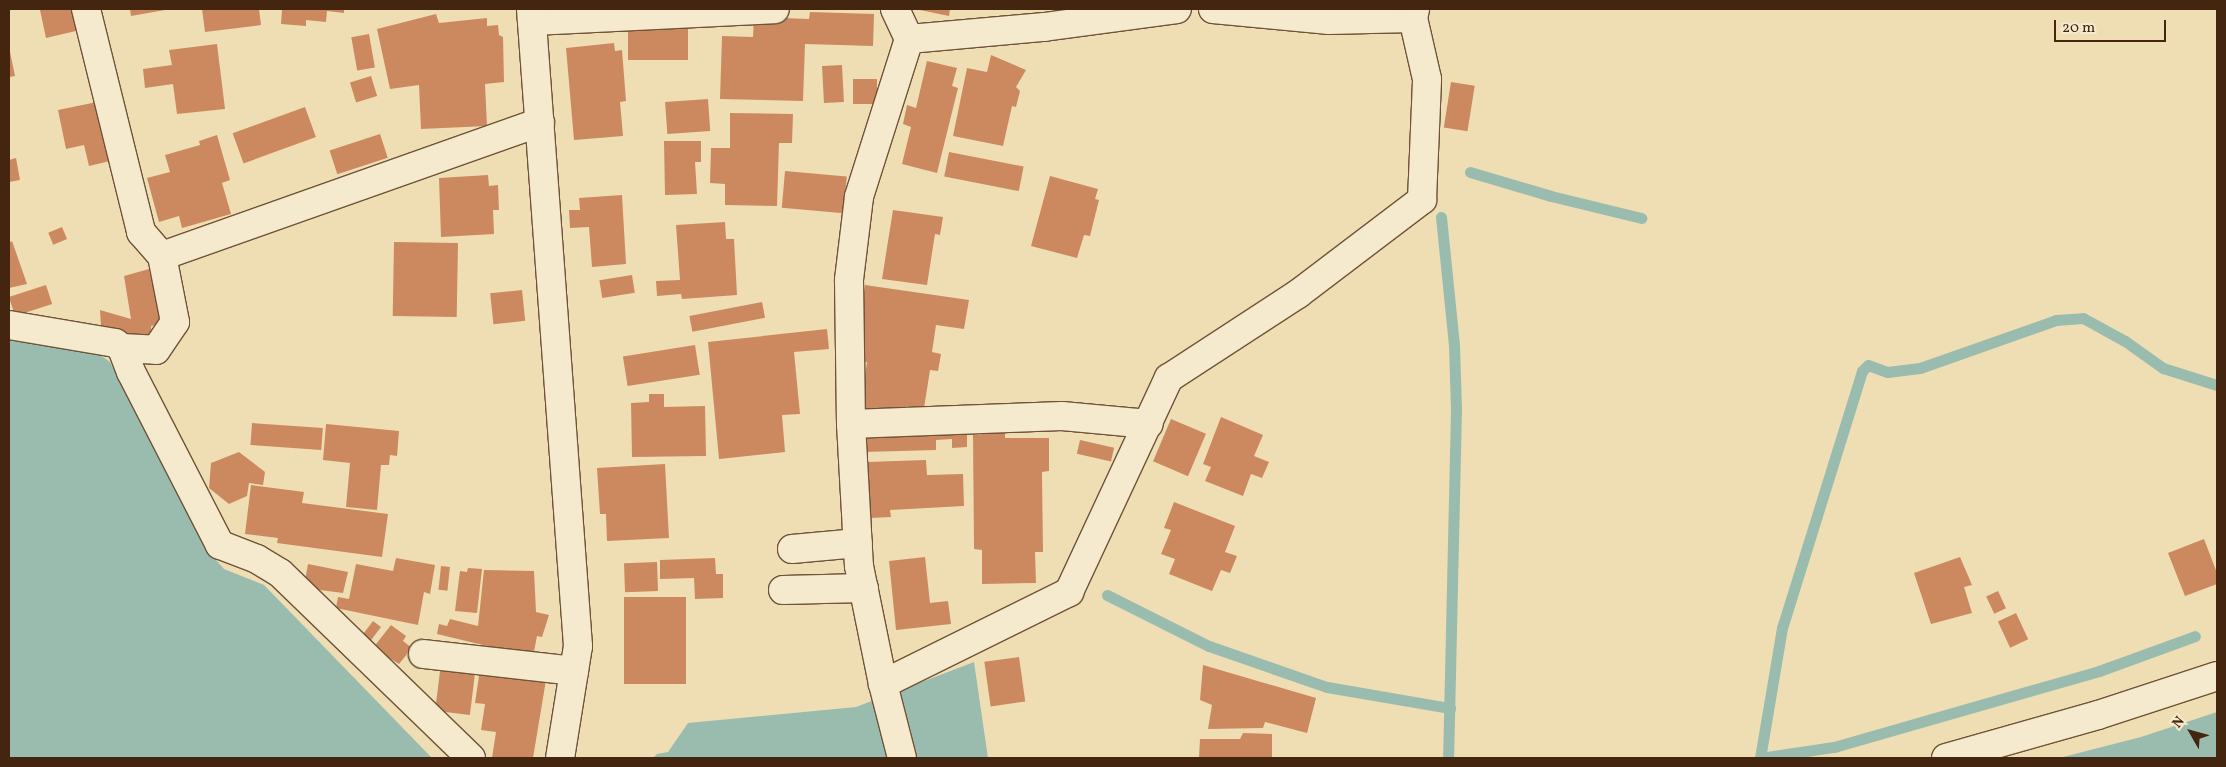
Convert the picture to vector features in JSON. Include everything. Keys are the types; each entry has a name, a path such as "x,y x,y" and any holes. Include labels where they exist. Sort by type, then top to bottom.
{"street":[{"path":"9,325 115,343 122,348 156,350 175,322 162,256 141,232 86,9"},
{"path":"560,758 578,636 531,15 775,9"},
{"path":"895,9 909,39 859,197 849,280 851,424 858,543 864,588 883,684 902,758"},
{"path":"909,39 1002,20 1177,9"},
{"path":"883,684 1069,592 1169,378 1298,294 1422,200 1427,79 1414,13 1329,20 1213,9"},
{"path":"162,256 540,122"},
{"path":"122,348 131,372 220,546 257,559 280,573 470,758"},
{"path":"851,424 1062,416 1149,424"},
{"path":"792,549 858,543"},
{"path":"783,590 864,588"},
{"path":"423,654 574,672"},
{"path":"1946,758 2098,715 2217,676"}],"shaded area":[{"path":"9,336 99,354 110,362 210,553 224,569 264,585 432,758 9,758"},
{"path":"974,662 988,758 653,758 657,754 668,752 688,723 856,707"},
{"path":"2217,712 2217,758 2059,758 2141,737"}],"building":[{"path":"75,9 80,30 46,38 40,10"},
{"path":"130,9 165,9 165,10 131,16"},
{"path":"202,9 259,9 261,25 205,32"},
{"path":"282,9 344,9 344,13 327,11 326,22 306,20 306,26 281,24"},
{"path":"915,9 950,9 949,16"},
{"path":"810,12 874,14 873,46 805,44 803,101 720,99 722,36 753,37 754,17 809,19"},
{"path":"436,14 439,23 487,18 487,26 498,25 499,35 503,37 504,82 485,84 487,126 421,129 419,85 390,89 377,29"},
{"path":"628,24 688,24 688,60 628,60"},
{"path":"369,34 375,67 357,71 351,37"},
{"path":"614,43 615,51 622,50 626,101 620,102 623,136 574,140 566,48"},
{"path":"217,44 225,109 177,114 173,84 145,88 143,69 172,65 169,50"},
{"path":"9,47 15,76 9,77"},
{"path":"991,55 1026,70 1016,87 1020,91 1016,107 1012,106 1003,146 953,136 967,68 987,72"},
{"path":"927,61 957,68 952,86 958,88 937,173 902,164 911,127 903,124 907,105 916,108"},
{"path":"842,65 844,102 824,103 822,66"},
{"path":"371,76 377,96 356,103 350,82"},
{"path":"853,79 877,79 877,104 853,104"},
{"path":"1451,82 1475,86 1468,131 1444,127"},
{"path":"708,99 710,131 667,134 665,102"},
{"path":"97,102 110,161 89,166 84,145 66,149 58,110"},
{"path":"305,107 316,137 244,163 233,133"},
{"path":"730,113 793,114 792,143 779,143 777,206 725,205 725,184 710,183 711,148 730,148"},
{"path":"380,134 388,158 337,174 330,150"},
{"path":"217,135 230,180 222,183 231,214 182,228 179,216 159,222 147,178 170,172 165,155 200,145 199,141"},
{"path":"664,141 701,141 701,162 695,162 697,194 665,195"},
{"path":"949,152 1024,167 1019,191 944,177"},
{"path":"16,158 20,180 9,182 9,160"},
{"path":"785,171 847,176 844,213 782,208"},
{"path":"488,175 489,186 498,185 499,210 493,210 494,234 441,237 439,178"},
{"path":"1050,176 1098,189 1095,199 1099,200 1090,236 1084,235 1077,258 1031,246"},
{"path":"622,195 626,264 592,267 589,227 570,228 569,210 580,210 579,198"},
{"path":"893,210 943,217 940,235 935,234 927,285 882,279"},
{"path":"725,222 726,239 734,239 737,295 682,299 681,294 657,296 656,281 680,280 676,225"},
{"path":"62,227 67,239 53,245 48,233"},
{"path":"12,241 27,284 9,288 9,243"},
{"path":"394,242 458,243 457,317 393,316"},
{"path":"149,269 161,324 151,326 152,338 128,339 126,334 101,326 100,310 131,319 124,276"},
{"path":"632,275 635,293 602,298 599,280"},
{"path":"46,285 52,304 15,316 9,297"},
{"path":"865,285 969,300 964,329 936,325 932,352 941,354 938,371 930,370 924,408 906,406 904,416 860,415 867,362 855,361"},
{"path":"522,290 525,321 493,324 490,293"},
{"path":"762,302 765,318 692,332 689,316"},
{"path":"827,329 829,349 794,352 800,414 782,415 785,452 719,459 708,342"},
{"path":"695,345 700,375 628,386 623,356"},
{"path":"649,394 664,394 664,407 705,406 706,456 632,457 631,403 649,402"},
{"path":"1221,417 1263,435 1254,456 1269,462 1262,478 1251,474 1243,496 1205,481 1211,467 1203,464"},
{"path":"1171,419 1206,434 1188,476 1153,461"},
{"path":"252,423 323,428 321,450 250,445"},
{"path":"326,424 399,431 397,456 390,455 389,465 381,465 377,510 346,507 350,463 323,460"},
{"path":"1005,426 1005,438 1049,438 1049,471 1042,472 1043,552 1035,552 1036,583 982,584 982,550 974,549 973,435 981,435 981,427"},
{"path":"967,430 967,447 952,448 952,439 936,440 936,450 863,452 862,434"},
{"path":"1080,440 1114,448 1111,462 1077,454"},
{"path":"239,452 265,472 263,485 249,483 247,496 229,504 209,488 211,463"},
{"path":"926,460 927,475 963,474 964,506 890,510 891,517 869,518 867,462"},
{"path":"665,464 669,538 607,541 606,514 600,514 597,468"},
{"path":"251,485 304,492 302,503 388,514 382,557 277,543 278,538 245,534"},
{"path":"1174,502 1235,526 1225,552 1237,556 1230,573 1221,570 1212,591 1169,574 1175,559 1161,554 1171,530 1164,528"},
{"path":"2204,539 2217,573 2217,584 2185,596 2168,553"},
{"path":"925,557 930,603 948,601 951,624 896,630 889,561"},
{"path":"1960,557 1972,585 1964,587 1972,613 1931,624 1914,573"},
{"path":"396,558 435,565 430,594 424,592 418,625 336,608 338,597 349,599 356,564 393,571"},
{"path":"715,558 716,574 723,574 723,598 695,599 694,578 660,579 660,560"},
{"path":"657,562 658,591 625,592 624,563"},
{"path":"308,564 348,572 343,593 320,590 305,581"},
{"path":"441,566 450,567 447,591 438,590"},
{"path":"468,568 482,569 477,613 455,611 460,571 467,572"},
{"path":"484,570 534,571 536,612 549,615 542,637 537,636 533,657 437,634 439,624 447,626 450,619 478,626"},
{"path":"1998,591 2006,608 1994,614 1986,596"},
{"path":"624,597 686,597 686,684 624,684"},
{"path":"2016,613 2028,639 2010,648 1998,621"},
{"path":"373,621 381,627 368,644 360,638"},
{"path":"391,625 406,636 403,641 412,648 399,664 373,648"},
{"path":"1019,657 1025,702 991,706 984,662"},
{"path":"441,663 476,667 470,715 435,711"},
{"path":"1203,665 1316,698 1307,733 1265,722 1263,728 1208,729 1212,705 1200,700"},
{"path":"480,669 546,680 533,758 492,758 496,732 481,730 485,704 475,703"},
{"path":"1243,733 1272,734 1272,758 1199,758 1200,739 1240,739"}],"waterway":[{"path":"1470,172 1551,196 1641,218"},
{"path":"1441,217 1454,345 1456,410 1448,758"},
{"path":"1760,758 1782,628 1862,371 1868,365 1887,372 1920,368 2056,320 2083,318 2125,341 2163,368 2217,385"},
{"path":"1107,595 1209,646 1327,687 1450,708"},
{"path":"1760,758 1834,747 2099,671 2195,636"}]}
